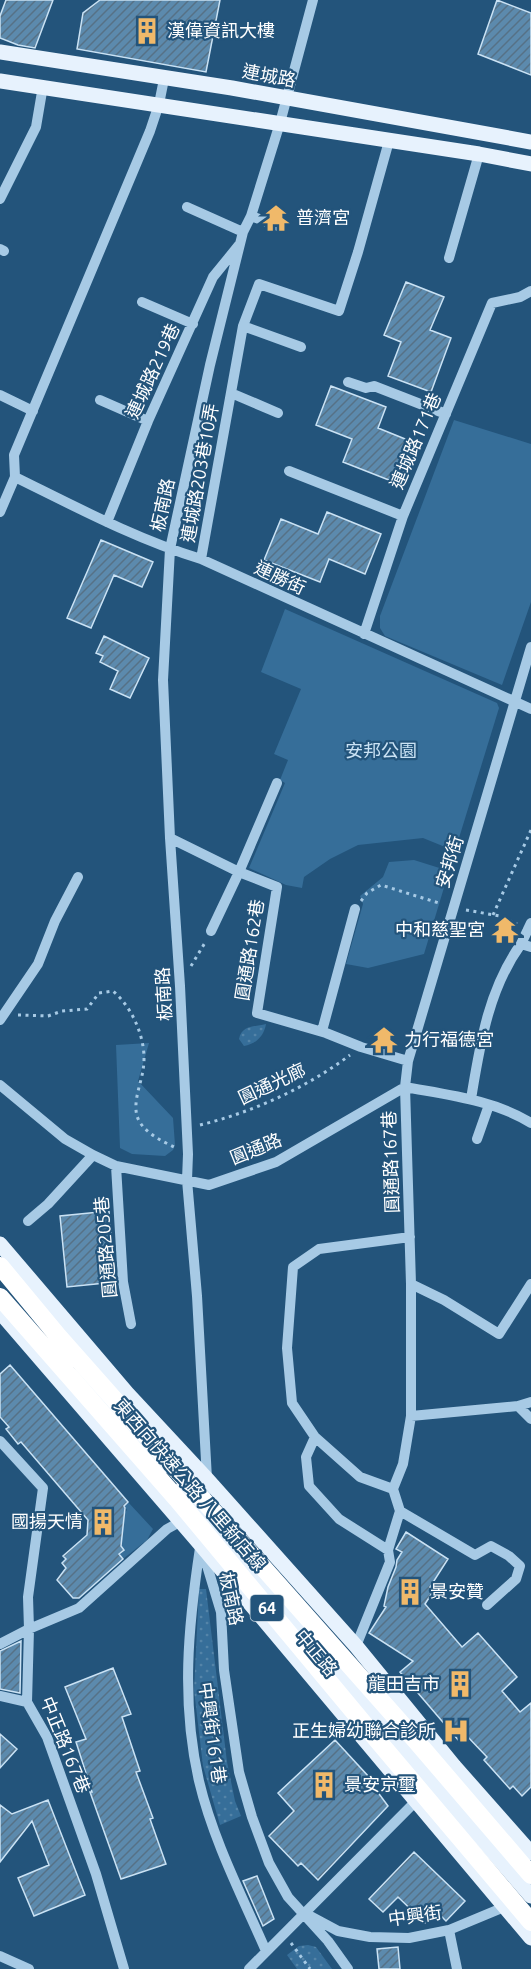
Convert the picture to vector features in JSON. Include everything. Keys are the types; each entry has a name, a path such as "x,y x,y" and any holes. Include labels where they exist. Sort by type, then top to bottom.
{"highway":[{"name":"東西向快速公路 八里新店線","path":"0,1266 58,1336 353,1668 531,1875"},
{"name":"東西向快速公路 八里新店線","path":"0,1297 177,1500 531,1922"}],"main road":[{"name":"連城路","path":"0,52 232,88 531,142"},
{"path":"0,81 479,154 531,164"},
{"name":"中正路","path":"0,1244 127,1392 356,1646 454,1766 531,1853"},
{"name":"中正路","path":"0,1278 109,1409 202,1513 531,1896"},
{"name":"中正路","path":"0,1312 201,1545 531,1938"}],"street":[{"name":"板南路","path":"313,0 280,123 243,237 210,365 170,549 163,680 188,1154 186,1180 197,1296 207,1479 202,1513 201,1545 221,1612 224,1670 239,1772 252,1816 270,1863 288,1897 328,1941 348,1969"},
{"path":"0,512 15,477 14,454 150,131 164,79"},
{"path":"0,199 36,127 43,86"},
{"name":"連城路203巷10弄","path":"201,559 243,326 259,284 339,311 389,141"},
{"path":"449,258 479,154"},
{"path":"187,207 243,237"},
{"path":"250,216 281,227"},
{"name":"連城路219巷","path":"107,522 148,421 213,277 243,237"},
{"name":"連城路171巷","path":"364,634 403,516 492,303 520,297 531,291"},
{"path":"142,302 193,324"},
{"path":"243,326 301,347"},
{"path":"348,382 366,388 374,386 446,414"},
{"name":"連城路203巷10弄","path":"231,393 278,413"},
{"path":"0,395 33,411"},
{"path":"100,400 148,421"},
{"path":"289,471 403,516"},
{"name":"連勝街","path":"15,477 107,522 170,549 201,559 531,709"},
{"name":"安邦街","path":"405,1087 408,1061 531,647"},
{"path":"211,931 278,783"},
{"name":"圓通路162巷","path":"170,838 239,872 277,887 257,1012 322,1031 361,1047 408,1061"},
{"path":"3,1017 38,964 55,921 78,877"},
{"path":"322,1031 354,909"},
{"path":"471,1099 483,1029 506,965 526,946 530,926"},
{"name":"圓通路","path":"0,1085 65,1139 93,1155 116,1166 208,1185 276,1162 405,1087"},
{"path":"405,1087 489,1104 531,1123"},
{"name":"圓通路167巷","path":"393,1489 403,1464 411,1416 411,1284 405,1087"},
{"path":"477,1139 489,1104"},
{"path":"28,1221 48,1204 93,1155"},
{"name":"圓通路205巷","path":"116,1166 123,1282 131,1324"},
{"name":"圓通路167巷","path":"315,1437 292,1403 287,1348 293,1267 319,1249 410,1237"},
{"path":"411,1284 444,1300 499,1334 531,1284"},
{"path":"411,1416 518,1406 531,1402"},
{"path":"518,1406 531,1419"},
{"path":"356,1646 390,1562 388,1550 400,1511 393,1489 360,1477 315,1437 306,1457 309,1486 339,1519 388,1550"},
{"name":"中正路167巷","path":"0,1441 43,1488 28,1597 30,1629 27,1702 46,1737 96,1874 124,1969"},
{"path":"400,1511 475,1555 491,1546 509,1556 520,1566 516,1579 488,1605"},
{"path":"0,1644 79,1608 167,1529 180,1521 202,1513"},
{"name":"中興街161巷","path":"201,1545 190,1612 187,1663 189,1720 199,1780 216,1833 266,1951"},
{"path":"0,1696 27,1702"},
{"path":"249,1969 414,1801 454,1766"},
{"name":"中興街","path":"304,1913 338,1930 370,1937 409,1938 448,1930 503,1907 531,1901"},
{"path":"448,1930 457,1969"},
{"path":"0,1956 29,1969"}],"path":[{"path":"493,915 531,830"},
{"path":"354,909 367,893 381,885 453,908 493,915 530,926"},
{"path":"180,986 211,931"},
{"path":"3,1017 48,1016 62,1011 87,1009 99,993 113,991 124,1000 130,1009 144,1046 137,1117 153,1136 188,1154"},
{"name":"圓通光廊","path":"186,1129 231,1117 287,1093 328,1072 361,1047"},
{"path":"285,1934 310,1969"}],"green space":[{"path":"454,420 531,444 531,602 502,685 385,636 380,628 380,616"},
{"name":"安邦公園","path":"285,609 497,703 499,708 455,851 423,838 358,845 330,859 304,877 302,888 286,885 249,868 285,783 280,780 288,760 274,754 301,689 261,672"},
{"path":"414,860 449,871 424,954 368,968 346,964 363,904 360,896 383,877 389,862"},
{"path":"266,1024 259,1039 244,1046 239,1039 243,1031 249,1027"},
{"path":"149,1043 138,1081 173,1118 175,1145 173,1150 165,1156 132,1154 120,1148 116,1045"},
{"path":"128,1502 153,1529 147,1540 123,1559 119,1554 124,1550 118,1543 122,1530 120,1517 127,1510 124,1506"},
{"path":"199,1589 206,1589 227,1762 235,1801 241,1816 220,1825 203,1766 194,1690"},
{"path":"299,1946 316,1947 332,1969 297,1969 287,1955"}],"building":[{"path":"6,0 53,0 35,48 0,38 0,16"},
{"name":"漢偉資訊大樓","path":"100,0 220,0 206,72 77,49 83,13"},
{"path":"497,0 531,13 531,75 478,54"},
{"path":"406,282 444,297 430,330 451,338 431,392 388,376 401,342 384,335"},
{"path":"331,386 386,407 378,428 415,443 399,484 343,462 352,439 316,425"},
{"path":"327,512 381,534 365,574 329,559 320,582 264,560 281,519 318,534"},
{"path":"101,540 153,562 142,587 114,575 91,628 67,618"},
{"path":"104,636 149,658 130,698 110,689 118,671 100,662 103,656 96,653"},
{"path":"109,1211 115,1282 67,1287 60,1216"},
{"path":"10,1365 128,1502 124,1506 121,1546 124,1550 119,1554 123,1559 79,1598 73,1598 57,1580 66,1568 62,1563 66,1559 63,1556 87,1535 88,1520 21,1442 18,1444 6,1429 9,1427 0,1417 0,1374"},
{"path":"406,1532 448,1559 430,1587 434,1590 425,1604 462,1647 478,1633 517,1677 502,1691 520,1712 531,1703 531,1787 522,1796 513,1786 510,1789 484,1760 487,1757 466,1735 459,1741 400,1672 413,1661 369,1633 386,1607 384,1606 388,1587 402,1552 396,1549"},
{"path":"21,1641 20,1693 0,1689 0,1651"},
{"path":"113,1668 131,1714 122,1717 140,1771 136,1772 153,1818 150,1819 166,1864 121,1879 90,1792 92,1792 76,1742 86,1739 65,1687"},
{"path":"0,1734 17,1749 0,1768"},
{"path":"335,1740 369,1777 368,1779 388,1806 318,1880 301,1863 298,1866 269,1836 294,1811 278,1793"},
{"path":"48,1800 85,1895 34,1916 18,1878 49,1865 32,1821 0,1862 0,1805 12,1814"},
{"path":"414,1852 465,1901 446,1921 436,1911 425,1923 398,1897 383,1912 369,1899"},
{"path":"257,1876 274,1919 263,1926 243,1881"},
{"path":"398,1947 400,1969 379,1969 377,1949"}],"place":[{"name":"漢偉資訊大樓","path":"147,31"},
{"name":"普濟宮","path":"276,218"},
{"name":"中和慈聖宮","path":"505,930"},
{"name":"力行福德宮","path":"384,1040"},
{"name":"國揚天情","path":"103,1522"},
{"name":"景安贊","path":"410,1592"},
{"name":"龍田吉市","path":"460,1684"},
{"name":"正生婦幼聯合診所","path":"456,1731"},
{"name":"景安京璽","path":"324,1785"}]}
